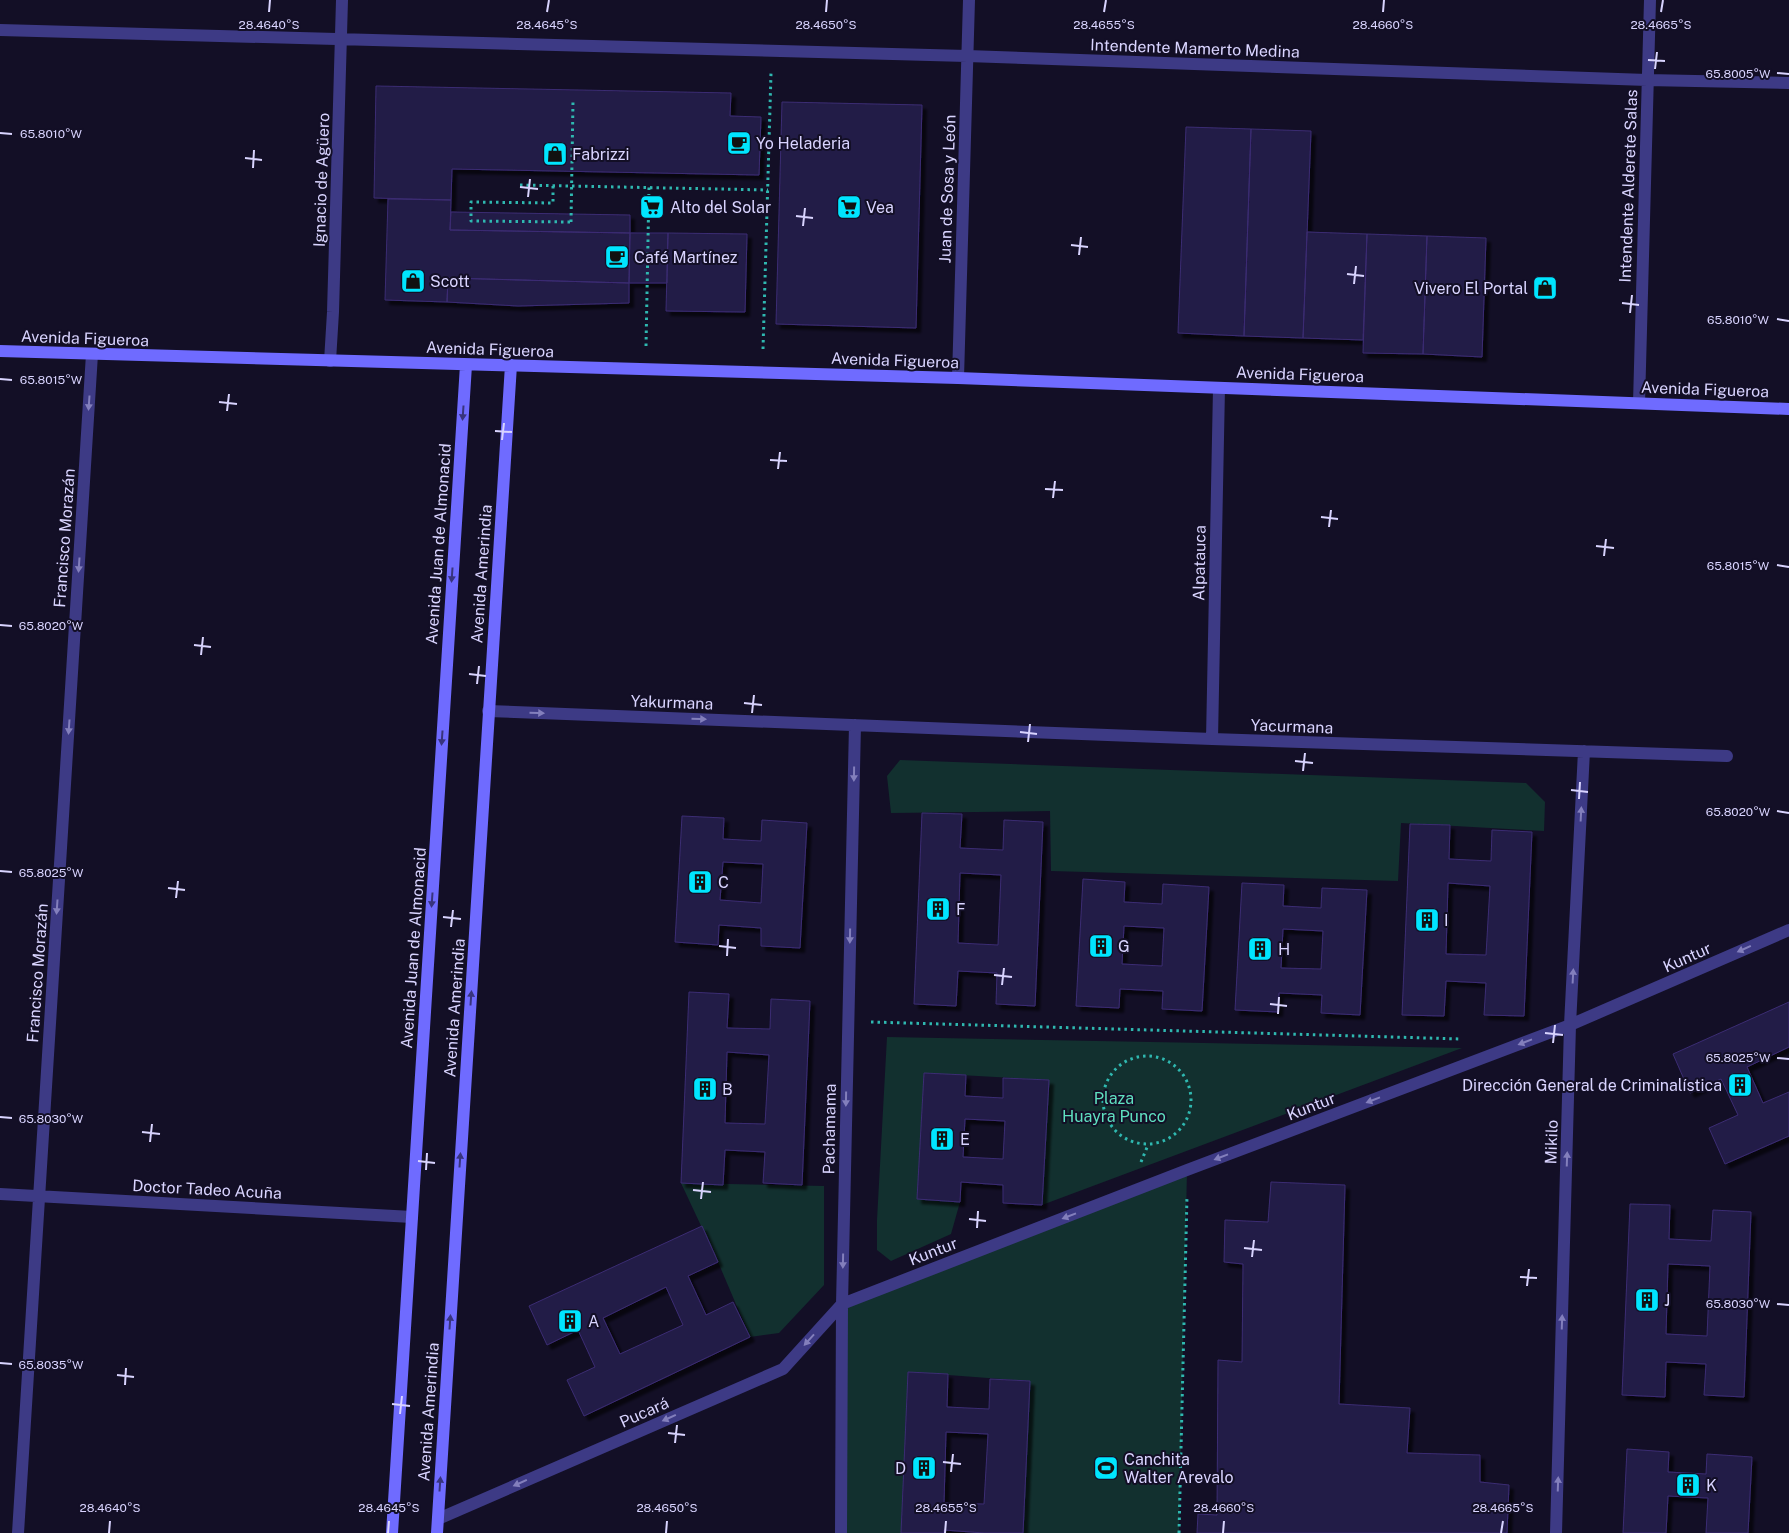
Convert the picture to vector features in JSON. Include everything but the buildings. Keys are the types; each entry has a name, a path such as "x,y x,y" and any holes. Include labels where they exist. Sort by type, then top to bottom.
{"street":[{"name":"Ignacio de Agüero","path":"330,361 342,0"},
{"name":"Juan de Sosa y León","path":"958,378 969,0"},
{"name":"Intendente Alderete Salas","path":"1639,403 1650,0"},
{"name":"Intendente Mamerto Medina","path":"0,30 772,50 1648,80 1789,83"},
{"name":"Avenida Figueroa","path":"0,351 958,378 1789,409"},
{"name":"Francisco Morazán","path":"18,1533 92,354"},
{"name":"Avenida Juan de Almonacid","path":"392,1533 466,365"},
{"name":"Avenida Amerindia","path":"437,1533 511,365"},
{"name":"Alpatauca","path":"1212,739 1219,388"},
{"name":"Yakurmana","path":"488,711 855,725"},
{"name":"Yacurmana","path":"855,725 1727,756"},
{"name":"Pachamama","path":"841,1533 842,1304 855,725"},
{"name":"Mikilo","path":"1556,1533 1570,1025 1584,751"},
{"name":"Kuntur","path":"842,1304 1187,1170 1570,1025 1789,930"},
{"name":"Doctor Tadeo Acuña","path":"0,1194 412,1217"},
{"name":"Pucará","path":"438,1519 783,1368 842,1304"}],"path":[{"path":"762,372 772,50"},
{"path":"553,186 553,203 471,202 471,221 571,222 573,101"},
{"path":"520,185 768,190"},
{"path":"646,369 649,188"},
{"path":"848,1022 1468,1040"},
{"path":"1140,1056 1155,1056 1170,1061 1181,1070 1188,1082 1192,1096 1190,1111 1185,1124 1175,1135 1163,1142 1148,1145 1134,1143 1122,1137 1111,1126 1104,1112 1103,1098 1106,1083 1114,1070 1126,1061 1140,1056"},
{"path":"1179,1533 1187,1170"}],"green space":[{"path":"900,760 1526,783 1545,802 1544,831 1401,823 1398,881 1051,871 1050,811 891,813 887,776"},
{"name":"Plaza Huayra Punco","path":"887,1037 1462,1048 1042,1205 1049,1080 924,1073 917,1199 960,1202 951,1234 891,1261 877,1250"},
{"path":"1187,1170 1179,1533 1023,1533 1029,1381 908,1372 901,1533 841,1533 842,1304"},
{"path":"681,1183 824,1186 824,1285 779,1333 750,1337"}],"place":[{"name":"Yo Heladeria","path":"739,143"},
{"name":"Fabrizzi","path":"555,154"},
{"name":"Alto del Solar","path":"652,207"},
{"name":"Vea","path":"849,207"},
{"name":"Café Martínez","path":"617,257"},
{"name":"Scott","path":"413,281"},
{"name":"Vivero El Portal","path":"1545,288"},
{"name":"C","path":"700,882"},
{"name":"F","path":"938,909"},
{"name":"I","path":"1427,920"},
{"name":"G","path":"1101,946"},
{"name":"H","path":"1260,949"},
{"name":"Dirección General de Criminalística","path":"1740,1085"},
{"name":"B","path":"705,1089"},
{"name":"E","path":"942,1139"},
{"name":"J","path":"1647,1300"},
{"name":"A","path":"570,1321"},
{"name":"D","path":"924,1468"},
{"name":"Canchita Walter Arevalo","path":"1106,1468"},
{"name":"K","path":"1688,1485"}]}
